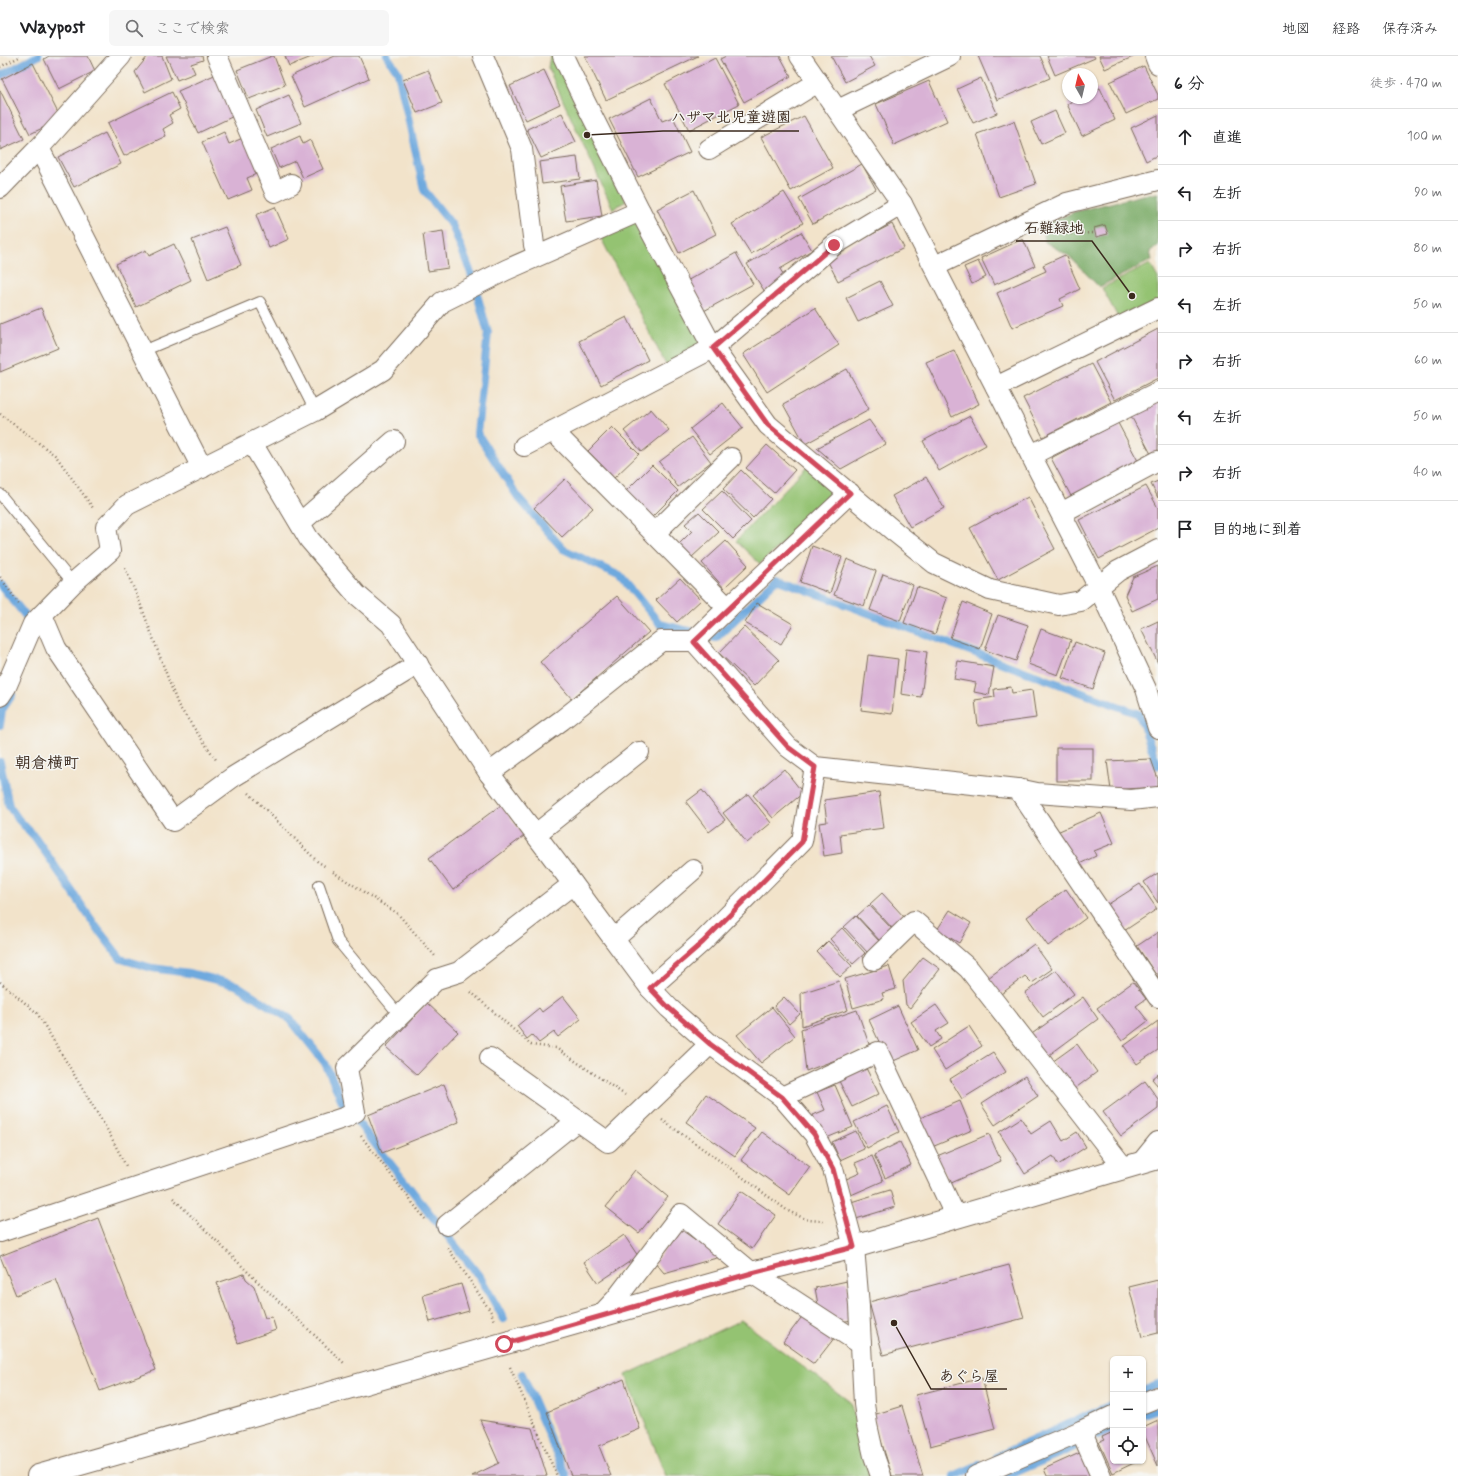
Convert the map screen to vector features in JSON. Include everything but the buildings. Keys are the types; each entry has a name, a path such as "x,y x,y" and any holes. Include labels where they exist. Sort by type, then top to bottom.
{"street":[{"path":"0,188 39,148 121,56"},
{"path":"217,56 276,191"},
{"path":"483,56 522,149 534,245 538,255"},
{"path":"563,56 640,211 713,348 768,425 934,563 990,590 1059,605 1081,601 1118,571 1158,550"},
{"path":"800,56 902,204 1098,586 1152,686 1158,728"},
{"path":"1155,56 1158,64"},
{"path":"838,110 939,58"},
{"path":"709,149 818,82"},
{"path":"39,148 202,468"},
{"path":"935,266 1067,203 1158,180"},
{"path":"524,446 713,348 834,245 902,204"},
{"path":"0,696 6,687 37,620 73,582 110,551 106,527 127,505 315,411 383,370 442,302 538,255 640,211"},
{"path":"996,387 1158,308"},
{"path":"1032,456 1158,392"},
{"path":"553,431 728,608"},
{"path":"300,523 394,442"},
{"path":"252,443 309,539 356,594 391,624 489,774 536,834 650,988 669,1008 710,1044 782,1097 814,1134 833,1169 854,1247 866,1426 881,1476"},
{"path":"655,533 731,458"},
{"path":"1061,513 1158,461"},
{"path":"694,642 850,493"},
{"path":"37,620 173,821 232,776 418,664"},
{"path":"489,774 562,720 661,641 694,642 788,747 815,767 1018,789 1037,793 1132,800 1158,797"},
{"path":"536,834 639,752"},
{"path":"650,988 703,942 802,842 815,767"},
{"path":"1018,789 1158,997"},
{"path":"614,939 693,870"},
{"path":"0,1232 136,1188 346,1117 355,1112 347,1068 437,979 459,972 573,884"},
{"path":"874,960 914,921 969,969 1141,1163"},
{"path":"490,1058 608,1142 710,1044"},
{"path":"782,1097 878,1052 956,1217"},
{"path":"447,1225 578,1120"},
{"path":"38,1476 752,1273 854,1247 1141,1163 1158,1142"},
{"path":"599,1317 616,1298 680,1214 752,1273 861,1344"},
{"path":"1146,1402 1158,1397"},
{"path":"976,1476 1110,1417"},
{"path":"1081,1431 1101,1476"}],"lane":[{"path":"143,351 260,302 315,411"},
{"path":"0,494 73,582"},
{"path":"320,885 338,941 400,1016"}],"path":[{"path":"0,67 21,56"},
{"path":"1053,234 1095,233"},
{"path":"0,414 56,456 106,527"},
{"path":"0,577 37,620"},
{"path":"451,974 531,1045 556,1048 730,1168 788,1212 808,1220 848,1222"},
{"path":"0,982 37,1013 108,1131 136,1188"},
{"path":"156,1181 256,1280 365,1384"},
{"path":"500,1345 557,1476"}],"green space":[{"path":"550,56 559,56 626,201 613,209 548,68"},
{"path":"1158,193 1158,246 1150,251 1152,260 1099,287 1069,256 1045,242 1043,226 1074,212 1143,195"},
{"path":"639,219 704,346 666,365 601,238"},
{"path":"1150,264 1158,278 1158,304 1120,321 1102,288"},
{"path":"807,466 838,492 760,564 736,541"},
{"path":"741,1320 850,1402 872,1476 666,1476 626,1375"}],"waterway":[{"path":"0,76 38,56"},
{"path":"387,56 398,72 424,190 452,225 471,273 488,333 477,433 518,497 563,549 620,576 660,624 716,638 777,579 1139,714 1158,766"},
{"path":"0,584 28,619"},
{"path":"0,725 2,710 12,695"},
{"path":"0,762 9,806 18,819 35,837 97,928 121,959 152,968 189,973 236,985 290,1019 325,1063 345,1106"},
{"path":"356,1120 480,1277 504,1319"},
{"path":"522,1374 566,1476"},
{"path":"1146,1389 1158,1384"},
{"path":"996,1457 1110,1405"},
{"path":"1146,1413 1158,1409"},
{"path":"1098,1436 1110,1430"},
{"path":"1007,1476 1074,1447"},
{"path":"954,1476 979,1465"}],"place":[{"name":"ハザマ北児童遊園","path":"587,135"},
{"name":"石難緑地","path":"1132,296"},
{"name":"あぐら屋","path":"894,1323"}],"district":[{"name":"朝倉横町","path":"47,762"}],"route":[{"path":"504,1344 752,1273 854,1247 833,1169 814,1134 782,1097 710,1044 669,1008 650,988 703,942 802,842 815,767 788,747 694,642 850,493 768,425 713,348 834,245"}]}
